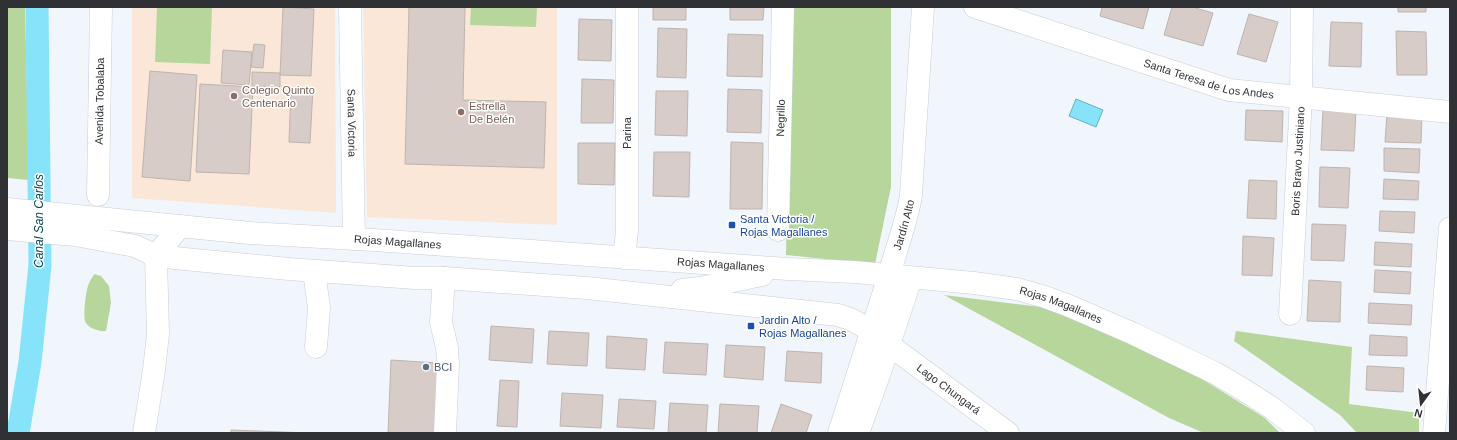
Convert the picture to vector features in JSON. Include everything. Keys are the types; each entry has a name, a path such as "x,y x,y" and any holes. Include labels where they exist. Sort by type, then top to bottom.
{"street":[{"name":"Avenida Tobalaba","path":"98,195 101,7"},
{"name":"Santa Victoria","path":"350,7 354,239"},
{"name":"Parina","path":"624,258 627,223 627,7"},
{"name":"Negrillo","path":"778,230 783,7"},
{"name":"Jardín Alto","path":"839,433 872,332 908,210 923,7"},
{"name":"Santa Teresa de Los Andes","path":"975,7 1219,87 1245,92 1450,112"},
{"name":"Boris Bravo Justiniano","path":"1290,314 1301,97 1302,7"},
{"name":"Rojas Magallanes","path":"12,219 69,224 180,226 250,233 846,272 996,286 1042,296 1067,305 1134,334 1215,373 1272,408 1304,433"},
{"name":"Rojas Magallanes","path":"69,224 136,246 156,256 314,271 587,288 838,315 850,319 890,345"},
{"path":"144,433 158,334 156,256 180,226"},
{"path":"1440,427 1450,228"},
{"path":"250,233 246,241 245,250 248,259 255,266"},
{"path":"587,288 610,274 624,258"},
{"name":"Rojas Magallanes","path":"641,293 700,288 788,269"},
{"path":"314,271 318,308 316,347"},
{"path":"444,278 441,322 447,348 448,365 445,433"},
{"path":"858,433 890,345 911,278"},
{"name":"Lago Chungará","path":"890,345 1007,433"}],"shaded area":[{"name":"Colegio Quinto Centenario","path":"132,7 335,7 336,213 132,198"},
{"name":"Estrella De Belén","path":"363,7 557,7 557,225 367,217"}],"green space":[{"path":"7,7 25,7 29,180 7,178"},
{"path":"157,7 212,7 210,64 155,62"},
{"path":"471,7 537,7 536,27 470,25"},
{"path":"791,7 891,7 891,187 875,264 786,255"},
{"path":"94,274 101,276 109,286 111,303 106,331 100,331 88,326 84,318 87,290 89,282"},
{"path":"944,295 1041,307 1160,353 1265,418 1280,433 1204,433 1169,418"},
{"path":"1236,331 1352,347 1349,404 1419,413 1419,433 1357,433 1340,415 1234,341"}],"water":[{"path":"1076,99 1103,110 1096,127 1069,116"}],"building":[{"path":"283,7 314,9 311,76 280,75"},
{"path":"409,7 465,7 463,100 546,102 544,168 405,164"},
{"path":"653,7 686,7 686,20 653,20"},
{"path":"730,7 764,7 763,20 730,20"},
{"path":"1102,7 1149,7 1143,29 1100,16"},
{"path":"1172,7 1192,7 1213,13 1203,46 1164,35"},
{"path":"1398,7 1426,7 1426,12 1398,12"},
{"path":"1249,14 1278,22 1266,62 1237,54"},
{"path":"579,19 612,20 611,61 578,60"},
{"path":"1331,22 1362,23 1361,67 1329,66"},
{"path":"658,28 687,29 686,78 657,77"},
{"path":"1396,31 1426,32 1427,75 1397,75"},
{"path":"728,34 763,35 762,77 727,76"},
{"path":"254,44 265,45 263,68 251,67"},
{"path":"223,50 252,52 249,85 221,83"},
{"path":"150,71 197,75 190,181 142,177"},
{"path":"252,72 280,73 280,87 252,86"},
{"path":"582,79 614,80 613,123 581,123"},
{"path":"200,84 253,87 249,174 196,172"},
{"path":"291,87 313,88 310,143 289,142"},
{"path":"728,89 762,90 761,133 727,132"},
{"path":"656,91 688,91 687,136 655,135"},
{"path":"1323,109 1356,110 1354,151 1321,150"},
{"path":"1246,110 1283,111 1282,142 1245,140"},
{"path":"1387,114 1422,115 1421,143 1385,142"},
{"path":"731,142 763,143 762,209 730,209"},
{"path":"578,143 615,143 614,185 578,184"},
{"path":"1384,148 1420,149 1419,173 1384,171"},
{"path":"654,152 690,152 689,197 653,196"},
{"path":"1320,167 1350,168 1348,208 1319,207"},
{"path":"1384,179 1419,181 1418,200 1383,199"},
{"path":"1249,180 1277,181 1276,219 1247,218"},
{"path":"1380,211 1415,212 1414,233 1379,231"},
{"path":"1312,224 1346,225 1344,261 1311,260"},
{"path":"1243,236 1274,238 1272,276 1242,275"},
{"path":"1375,242 1412,244 1411,267 1374,265"},
{"path":"1375,270 1411,272 1410,294 1374,292"},
{"path":"1309,280 1341,282 1340,322 1307,321"},
{"path":"1369,303 1412,305 1411,325 1368,323"},
{"path":"491,326 534,329 532,363 489,360"},
{"path":"549,331 589,333 587,366 547,364"},
{"path":"1370,335 1407,337 1407,356 1369,355"},
{"path":"607,336 647,339 645,370 606,368"},
{"path":"665,342 708,344 706,375 663,373"},
{"path":"726,345 765,347 763,380 724,377"},
{"path":"787,351 822,353 821,383 785,381"},
{"path":"391,360 438,363 435,433 388,433"},
{"path":"1367,366 1404,368 1403,392 1366,390"},
{"path":"500,380 519,381 517,427 497,426"},
{"path":"562,393 603,395 601,428 560,426"},
{"path":"619,399 656,401 654,429 617,427"},
{"path":"670,403 708,405 706,433 668,433"},
{"path":"720,404 759,406 757,433 718,433"},
{"path":"781,404 812,415 806,433 771,433"},
{"path":"231,430 310,433 231,433"}],"waterway":[{"name":"Canal San Carlos","path":"18,433 30,362 40,265 37,7"}],"place":[{"name":"Colegio Quinto Centenario","path":"234,96"},
{"name":"Estrella De Belén","path":"461,112"},
{"name":"Santa Victoria / Rojas Magallanes","path":"732,225"},
{"name":"Jardin Alto / Rojas Magallanes","path":"751,326"},
{"name":"BCI","path":"426,367"}]}
